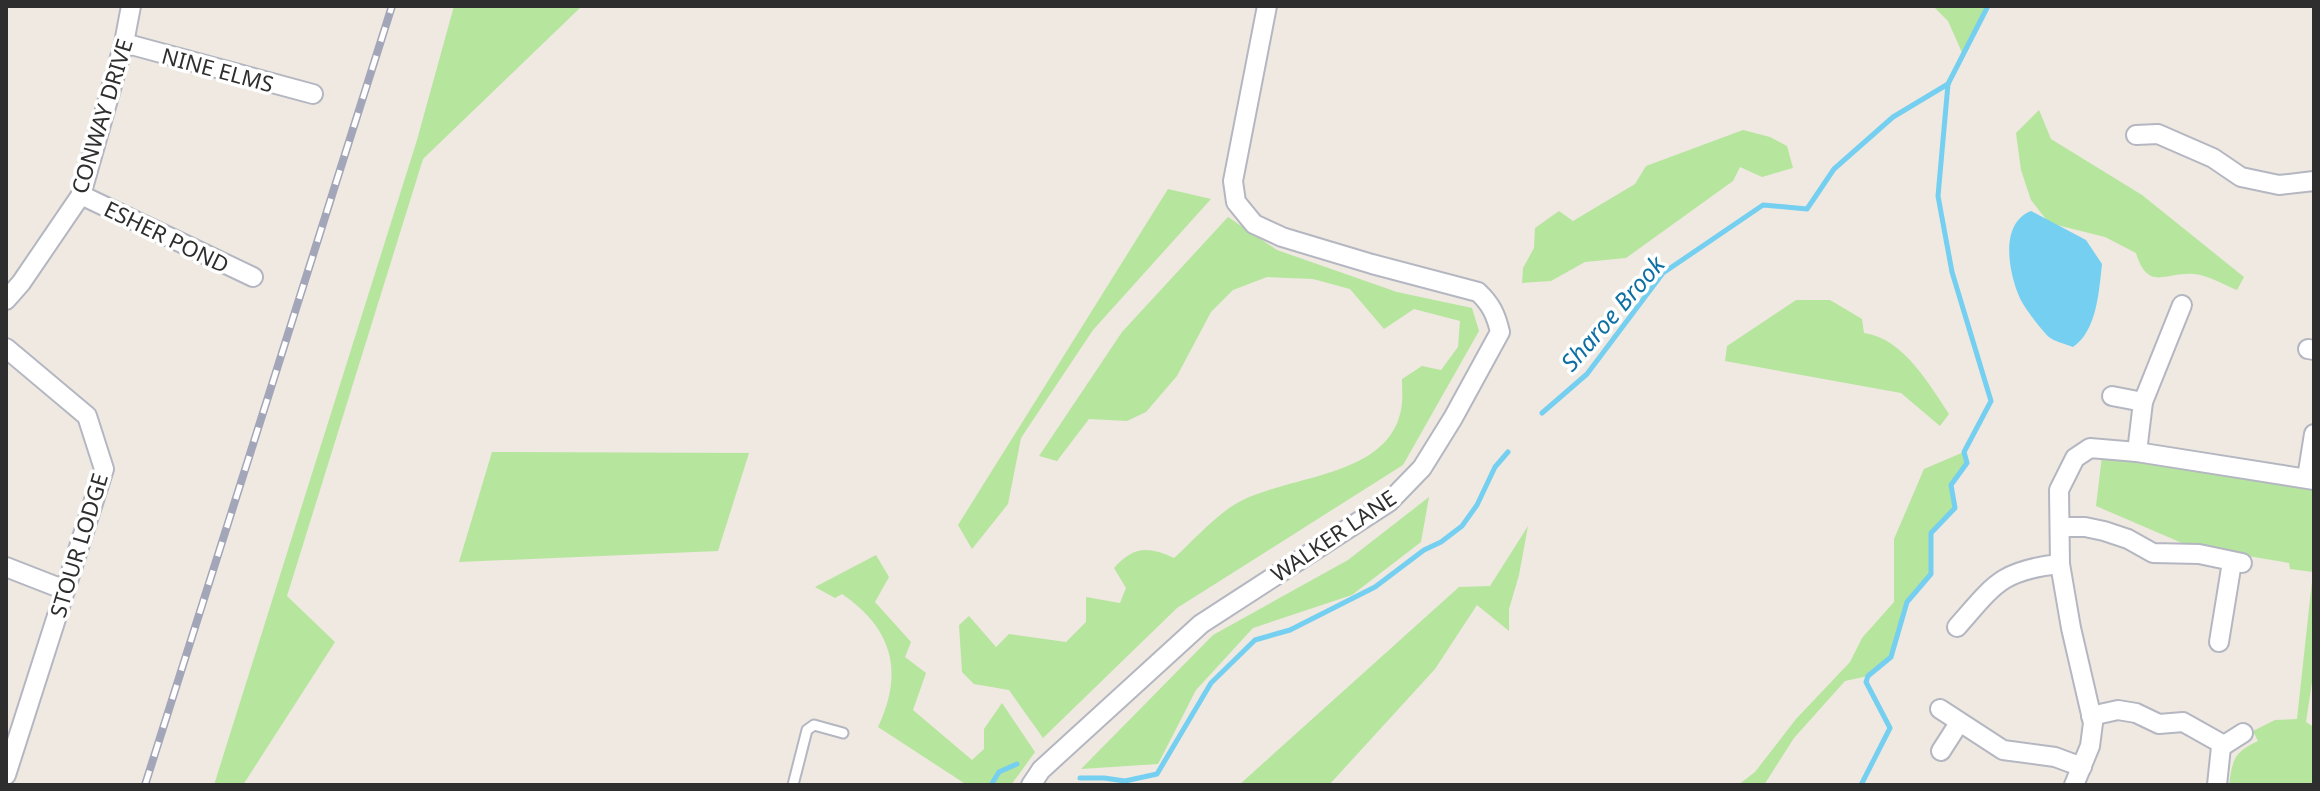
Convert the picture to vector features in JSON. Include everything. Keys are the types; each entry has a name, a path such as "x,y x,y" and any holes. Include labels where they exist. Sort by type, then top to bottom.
{"street":[{"name":"CONWAY DRIVE","path":"6,300 81,195 124,43 131,6"},
{"name":"WALKER LANE","path":"1031,785 1041,770 1201,624 1389,502 1422,468 1500,332 1496,314 1478,292 1282,237 1254,224 1236,202 1233,181 1267,6"},
{"name":"NINE ELMS","path":"124,43 313,94"},
{"path":"2136,135 2158,134 2213,158 2241,177 2279,185 2314,181"},
{"name":"ESHER POND","path":"81,195 253,277"},
{"path":"6,271 21,283"},
{"path":"2137,452 2143,402 2182,305"},
{"name":"STOUR LODGE","path":"6,348 87,416 104,469 65,590 12,733 6,775"},
{"path":"2112,396 2143,402"},
{"path":"2074,785 2090,746 2091,716 2060,564 2059,490 2075,458 2090,448 2137,452 2310,479 2314,434"},
{"path":"2060,527 2104,531 2128,539 2153,553 2199,554 2237,563 2219,642"},
{"path":"1957,627 1986,594 2008,575 2027,568 2060,564"},
{"path":"6,567 65,590"},
{"path":"1940,709 2003,750 2055,757 2082,767"},
{"path":"2091,716 2118,710 2136,713 2159,724 2183,722 2224,745"},
{"path":"1941,751 1959,723"},
{"path":"2217,785 2221,747 2243,733"}],"lane":[{"path":"793,785 807,730 814,725 843,733"}],"green space":[{"path":"454,6 582,6 423,159 287,596 335,642 243,785 214,785 417,140"},
{"path":"1933,6 1986,6 1964,57 1948,21"},
{"path":"2039,110 2051,139 2142,195 2244,277 2237,290 2199,275 2152,276 2141,265 2136,253 2105,237 2049,223 2031,200 2021,170 2016,133"},
{"path":"1743,130 1770,137 1787,146 1793,168 1762,177 1740,167 1733,181 1626,258 1585,262 1551,281 1522,283 1523,268 1534,248 1535,228 1559,211 1573,221 1635,184 1646,166"},
{"path":"1168,189 1211,199 1093,330 1021,438 1008,504 972,549 958,525"},
{"path":"1228,217 1277,250 1397,292 1472,308 1479,331 1403,465 1177,608 1043,738 1009,690 974,684 962,672 959,625 969,616 996,647 1009,634 1066,642 1086,622 1086,597 1120,603 1126,588 1114,568 1128,555 1149,550 1174,558 1234,505 1255,495 1355,463 1376,450 1392,433 1401,410 1402,379 1422,366 1441,370 1458,347 1460,321 1414,309 1384,329 1350,289 1313,279 1267,277 1233,290 1211,312 1177,376 1146,412 1127,421 1089,419 1057,461 1039,456 1122,332"},
{"path":"1796,300 1830,300 1862,319 1864,333 1878,337 1903,353 1949,414 1940,426 1901,393 1725,361 1727,346"},
{"path":"492,452 749,453 718,551 459,562"},
{"path":"1964,452 1967,463 1951,485 1955,508 1931,533 1931,574 1907,602 1891,657 1868,676 1845,681 1794,738 1764,785 1738,785 1755,772 1796,719 1850,662 1862,638 1894,602 1894,539 1924,469"},
{"path":"2102,456 2314,489 2314,669 2306,722 2314,727 2314,780 2311,785 2229,785 2239,753 2258,741 2253,731 2275,720 2297,719 2313,572 2290,569 2289,563 2189,546 2096,506"},
{"path":"1429,497 1421,542 1352,595 1253,628 1196,690 1158,764 1081,769 1213,635 1348,560"},
{"path":"1528,526 1509,609 1509,631 1477,605 1435,669 1329,785 1239,785 1459,587 1490,586"},
{"path":"876,555 889,577 875,602 911,642 905,657 926,673 913,710 972,760 984,749 984,729 1002,703 1035,752 1011,785 967,785 878,727 891,688 889,653 883,637 873,622 842,594 835,598 815,587"}],"water":[{"path":"2031,211 2086,240 2102,264 2092,321 2073,347 2046,334 2032,318 2015,285 2010,261 2011,236 2021,217"}],"waterway":[{"name":"Sharoe Brook","path":"1542,413 1587,374 1663,273 1763,205 1807,209 1834,169 1893,117 1948,84 1988,6"},
{"path":"1861,785 1890,728 1866,682 1868,676 1891,657 1907,602 1931,574 1931,533 1955,508 1951,485 1967,463 1964,452 1991,401 1952,272 1938,196 1948,84"},
{"name":"Sharoe Brook","path":"1080,778 1125,781 1157,774 1211,683 1255,640 1290,630 1375,587 1424,550 1441,542 1462,526 1477,505 1495,467 1508,452"},
{"name":"Sharoe Brook","path":"991,785 999,772 1017,764"}],"railway":[{"path":"145,785 392,6"}]}
